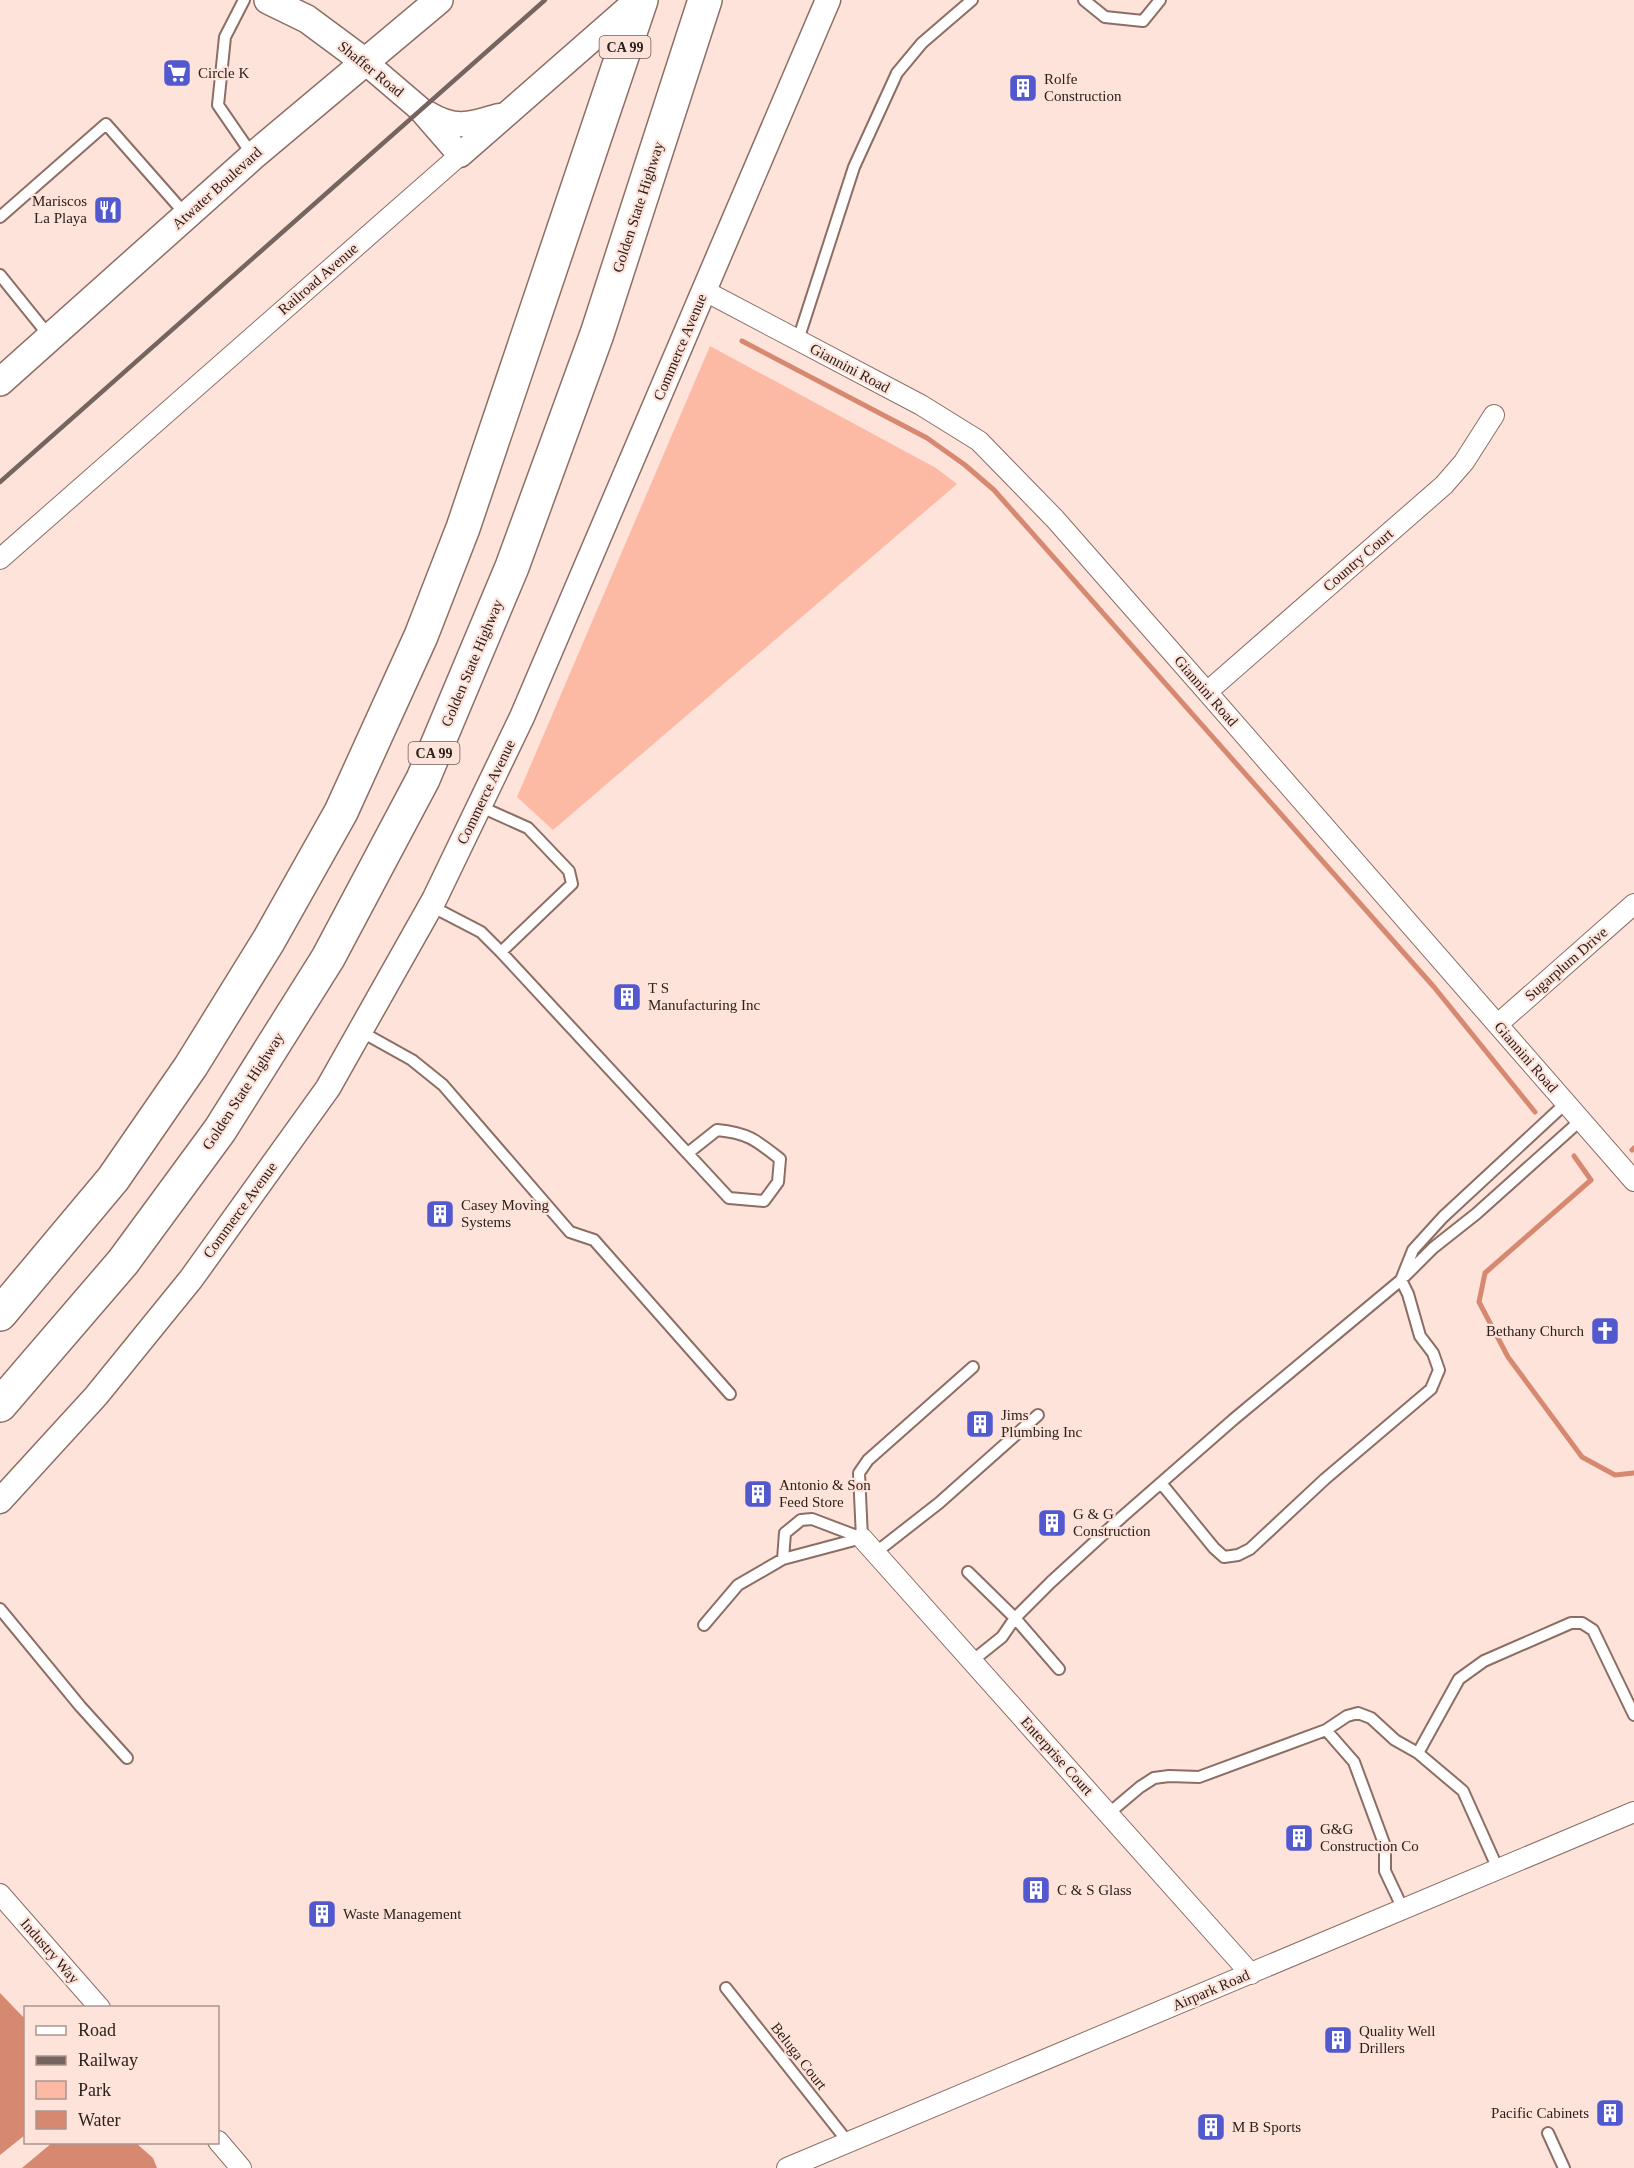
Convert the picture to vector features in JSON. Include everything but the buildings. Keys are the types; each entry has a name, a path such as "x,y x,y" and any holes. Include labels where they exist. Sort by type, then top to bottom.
{"highway":[{"name":"CA 99","path":"0,1314 113,1179 192,1066 269,940 341,812 422,636 463,528 639,0"},
{"name":"Golden State Highway","path":"0,1405 123,1262 220,1130 328,958 423,779 512,567 597,334 702,7"}],"main road":[{"name":"Shaffer Road","path":"268,0 307,19 365,62"},
{"name":"Atwater Boulevard","path":"0,382 253,156 439,0"}],"street":[{"name":"Railroad Avenue","path":"0,559 507,113 639,0"},
{"name":"Commerce Avenue","path":"0,1501 96,1396 191,1279 328,1088 430,906 522,717 828,0"},
{"name":"Shaffer Road","path":"365,62 420,109 460,155"},
{"path":"420,109 453,125 466,125 507,113"},
{"name":"Giannini Road","path":"705,291 921,405 979,441 1054,519 1634,1181"},
{"name":"Country Court","path":"1207,692 1444,485 1464,462 1494,415"},
{"name":"Sugarplum Drive","path":"1497,1024 1634,904"},
{"name":"Enterprise Court","path":"869,1545 1251,1974"},
{"name":"Airpark Road","path":"787,2168 820,2162 848,2142 1634,1812"},
{"name":"Industry Way","path":"0,1894 99,2006"},
{"path":"219,2142 241,2168"}],"lane":[{"path":"244,0 225,37 218,105 253,156"},
{"path":"798,340 854,167 897,73 922,43 972,0"},
{"path":"1083,0 1105,17 1143,21 1160,0"},
{"path":"0,217 106,124 187,216"},
{"path":"0,275 51,337"},
{"path":"479,806 528,828 569,872 572,884 501,952"},
{"path":"430,906 481,932 729,1198 764,1201 778,1182 780,1159 755,1138 717,1130 688,1153"},
{"path":"360,1031 412,1060 443,1085 570,1232 594,1240 730,1394"},
{"path":"1161,1483 1200,1532 1224,1557 1238,1556 1250,1549 1325,1479 1431,1389 1439,1370 1432,1353 1420,1336 1408,1294 1401,1280 1413,1250 1443,1217 1566,1103"},
{"path":"972,1661 1002,1637 1015,1618 1059,1574 1161,1483 1401,1280 1433,1248 1476,1214 1581,1120"},
{"path":"869,1545 859,1473 868,1460 973,1367"},
{"path":"704,1625 738,1584 783,1558 869,1545 939,1503 1038,1415"},
{"path":"783,1558 785,1533 801,1520 812,1519 869,1545"},
{"path":"968,1572 1015,1618 1059,1669"},
{"path":"0,1609 127,1758"},
{"path":"1418,1753 1459,1679 1484,1661 1571,1623 1582,1623 1593,1630 1634,1715"},
{"path":"1108,1814 1140,1787 1154,1779 1169,1776 1199,1777 1326,1731 1347,1716 1358,1713 1371,1718 1395,1740 1418,1753 1463,1791 1498,1869"},
{"path":"1326,1731 1354,1762 1384,1846 1385,1871 1402,1910"},
{"name":"Beluga Court","path":"726,1988 848,2142"},
{"path":"1548,2133 1564,2168"}],"green space":[{"path":"710,346 936,468 957,484 553,830 517,797"}],"water":[{"path":"0,1993 24,2018 24,2136 0,2155"},
{"path":"51,2144 137,2144 153,2158 157,2168 22,2168"}],"waterway":[{"path":"742,341 927,438 965,465 994,490 1434,987 1535,1112"},
{"path":"1574,1156 1591,1180 1485,1273 1479,1302 1508,1357 1582,1457 1615,1475 1634,1473"}],"railway":[{"path":"0,482 545,0"}],"place":[{"name":"Circle K","path":"177,73"},
{"name":"Rolfe Construction","path":"1023,88"},
{"name":"Mariscos La Playa","path":"108,210"},
{"name":"T S Manufacturing Inc","path":"627,997"},
{"name":"Casey Moving Systems","path":"440,1214"},
{"name":"Bethany Church","path":"1605,1331"},
{"name":"Jims Plumbing Inc","path":"980,1424"},
{"name":"Antonio & Son Feed Store","path":"758,1494"},
{"name":"G & G Construction","path":"1052,1523"},
{"name":"G&G Construction Co","path":"1299,1838"},
{"name":"C & S Glass","path":"1036,1890"},
{"name":"Waste Management","path":"322,1914"},
{"name":"Quality Well Drillers","path":"1338,2040"},
{"name":"Pacific Cabinets","path":"1610,2113"},
{"name":"M B Sports","path":"1211,2127"}]}
